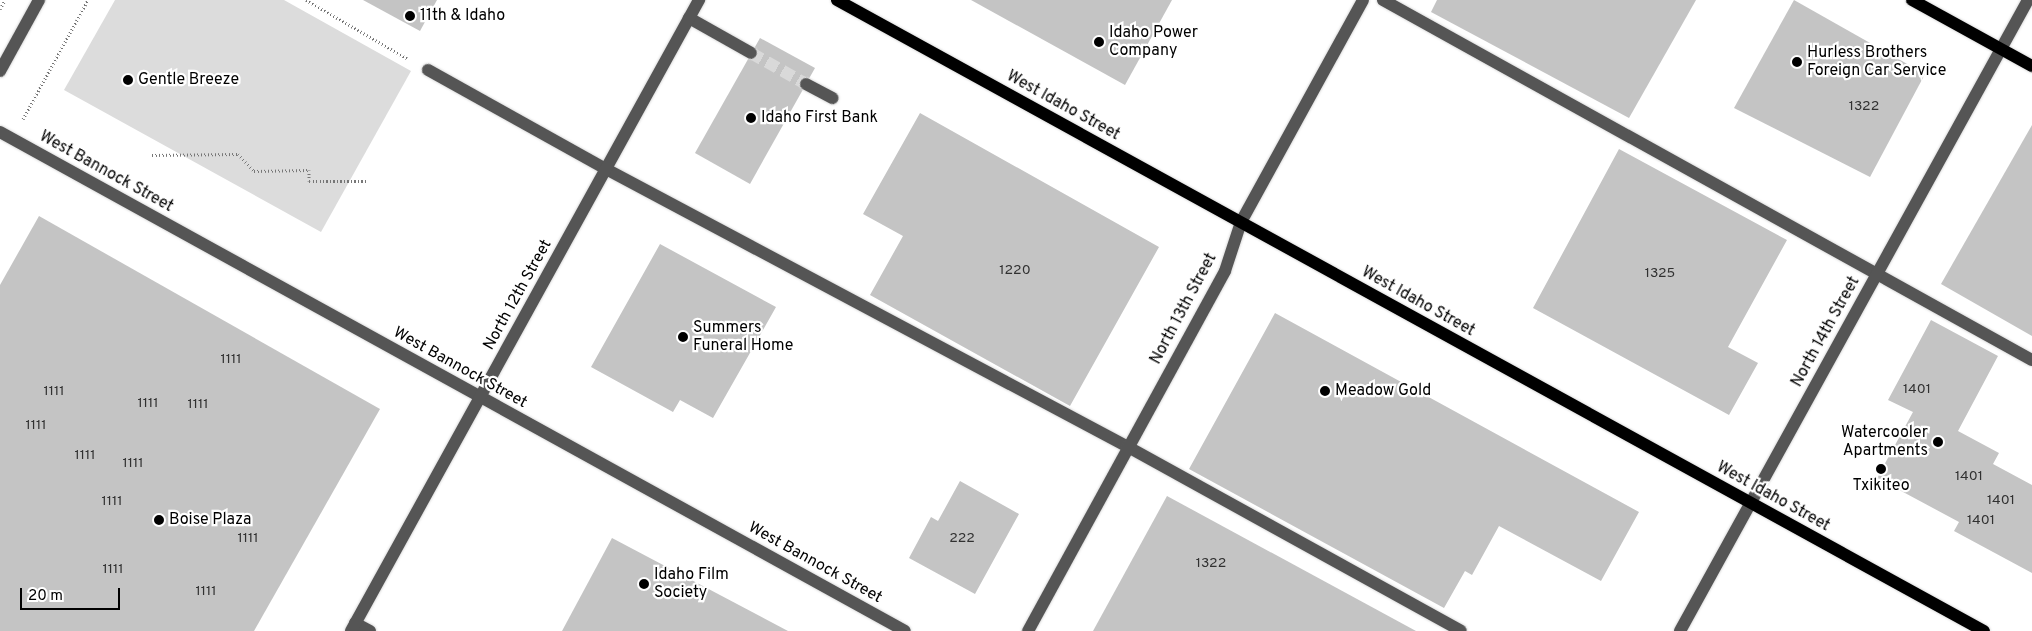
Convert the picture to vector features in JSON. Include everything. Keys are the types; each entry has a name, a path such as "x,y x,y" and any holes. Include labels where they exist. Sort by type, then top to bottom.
{"main road":[{"name":"West Idaho Street","path":"837,0 1750,504 1984,631"},
{"path":"1912,0 2032,66"}],"street":[{"path":"0,71 39,0"},
{"name":"North 12th Street","path":"353,627 699,0"},
{"name":"North 13th Street","path":"1028,631 1225,271 1241,222 1363,0"},
{"path":"1383,0 2032,360"},
{"name":"North 14th Street","path":"1680,631 2028,0"},
{"path":"689,18 751,53"},
{"path":"428,70 606,169 1128,447 1461,631"},
{"path":"806,84 832,98"},
{"name":"West Bannock Street","path":"0,132 905,631"},
{"path":"353,627 370,631"}],"path":[{"path":"0,9 5,0"},
{"path":"48,75 88,0"},
{"path":"306,0 428,70"},
{"path":"152,154 238,154 254,171 309,170 309,181 366,181"}],"shaded area":[{"path":"115,0 284,0 411,71 321,232 64,90"}],"building":[{"name":"11th & Idaho","path":"363,0 437,0 420,31"},
{"name":"Idaho Power Company","path":"971,0 1172,0 1125,85"},
{"path":"1437,0 1696,0 1629,118 1431,12"},
{"path":"1794,0 1925,74 1870,177 1734,108"},
{"name":"Idaho First Bank","path":"760,38 815,68 750,184 695,153"},
{"path":"920,113 1159,247 1070,406 870,295 903,236 863,214"},
{"path":"2032,125 2032,336 1941,284"},
{"path":"1619,149 1787,240 1728,347 1758,363 1729,415 1533,308"},
{"name":"Boise Plaza","path":"39,216 380,409 254,631 0,631 0,285"},
{"name":"Summers Funeral Home","path":"660,244 776,307 713,418 680,400 673,412 591,367"},
{"name":"Meadow Gold","path":"1275,313 1639,512 1601,581 1499,526 1472,575 1465,571 1444,608 1189,469"},
{"name":"Watercooler Apartments","path":"1931,320 1998,356 1958,431 1999,453 1993,464 2032,485 2032,573 1954,531 1959,522 1877,478 1913,412 1888,400"},
{"path":"960,481 1019,514 975,594 909,558 931,517 938,521"},
{"path":"1167,496 1416,631 1093,631"},
{"name":"Idaho Film Society","path":"612,538 788,631 562,631"}],"tunnel":[{"path":"751,53 806,84"}],"place":[{"name":"11th & Idaho","path":"410,16"},
{"name":"Idaho Power Company","path":"1099,42"},
{"name":"Hurless Brothers Foreign Car Service","path":"1797,62"},
{"name":"Gentle Breeze","path":"128,80"},
{"name":"Idaho First Bank","path":"751,118"},
{"name":"Summers Funeral Home","path":"683,337"},
{"name":"Meadow Gold","path":"1325,391"},
{"name":"Watercooler Apartments","path":"1938,442"},
{"name":"Txikiteo","path":"1881,469"},
{"name":"Boise Plaza","path":"159,520"},
{"name":"Idaho Film Society","path":"644,584"}]}
